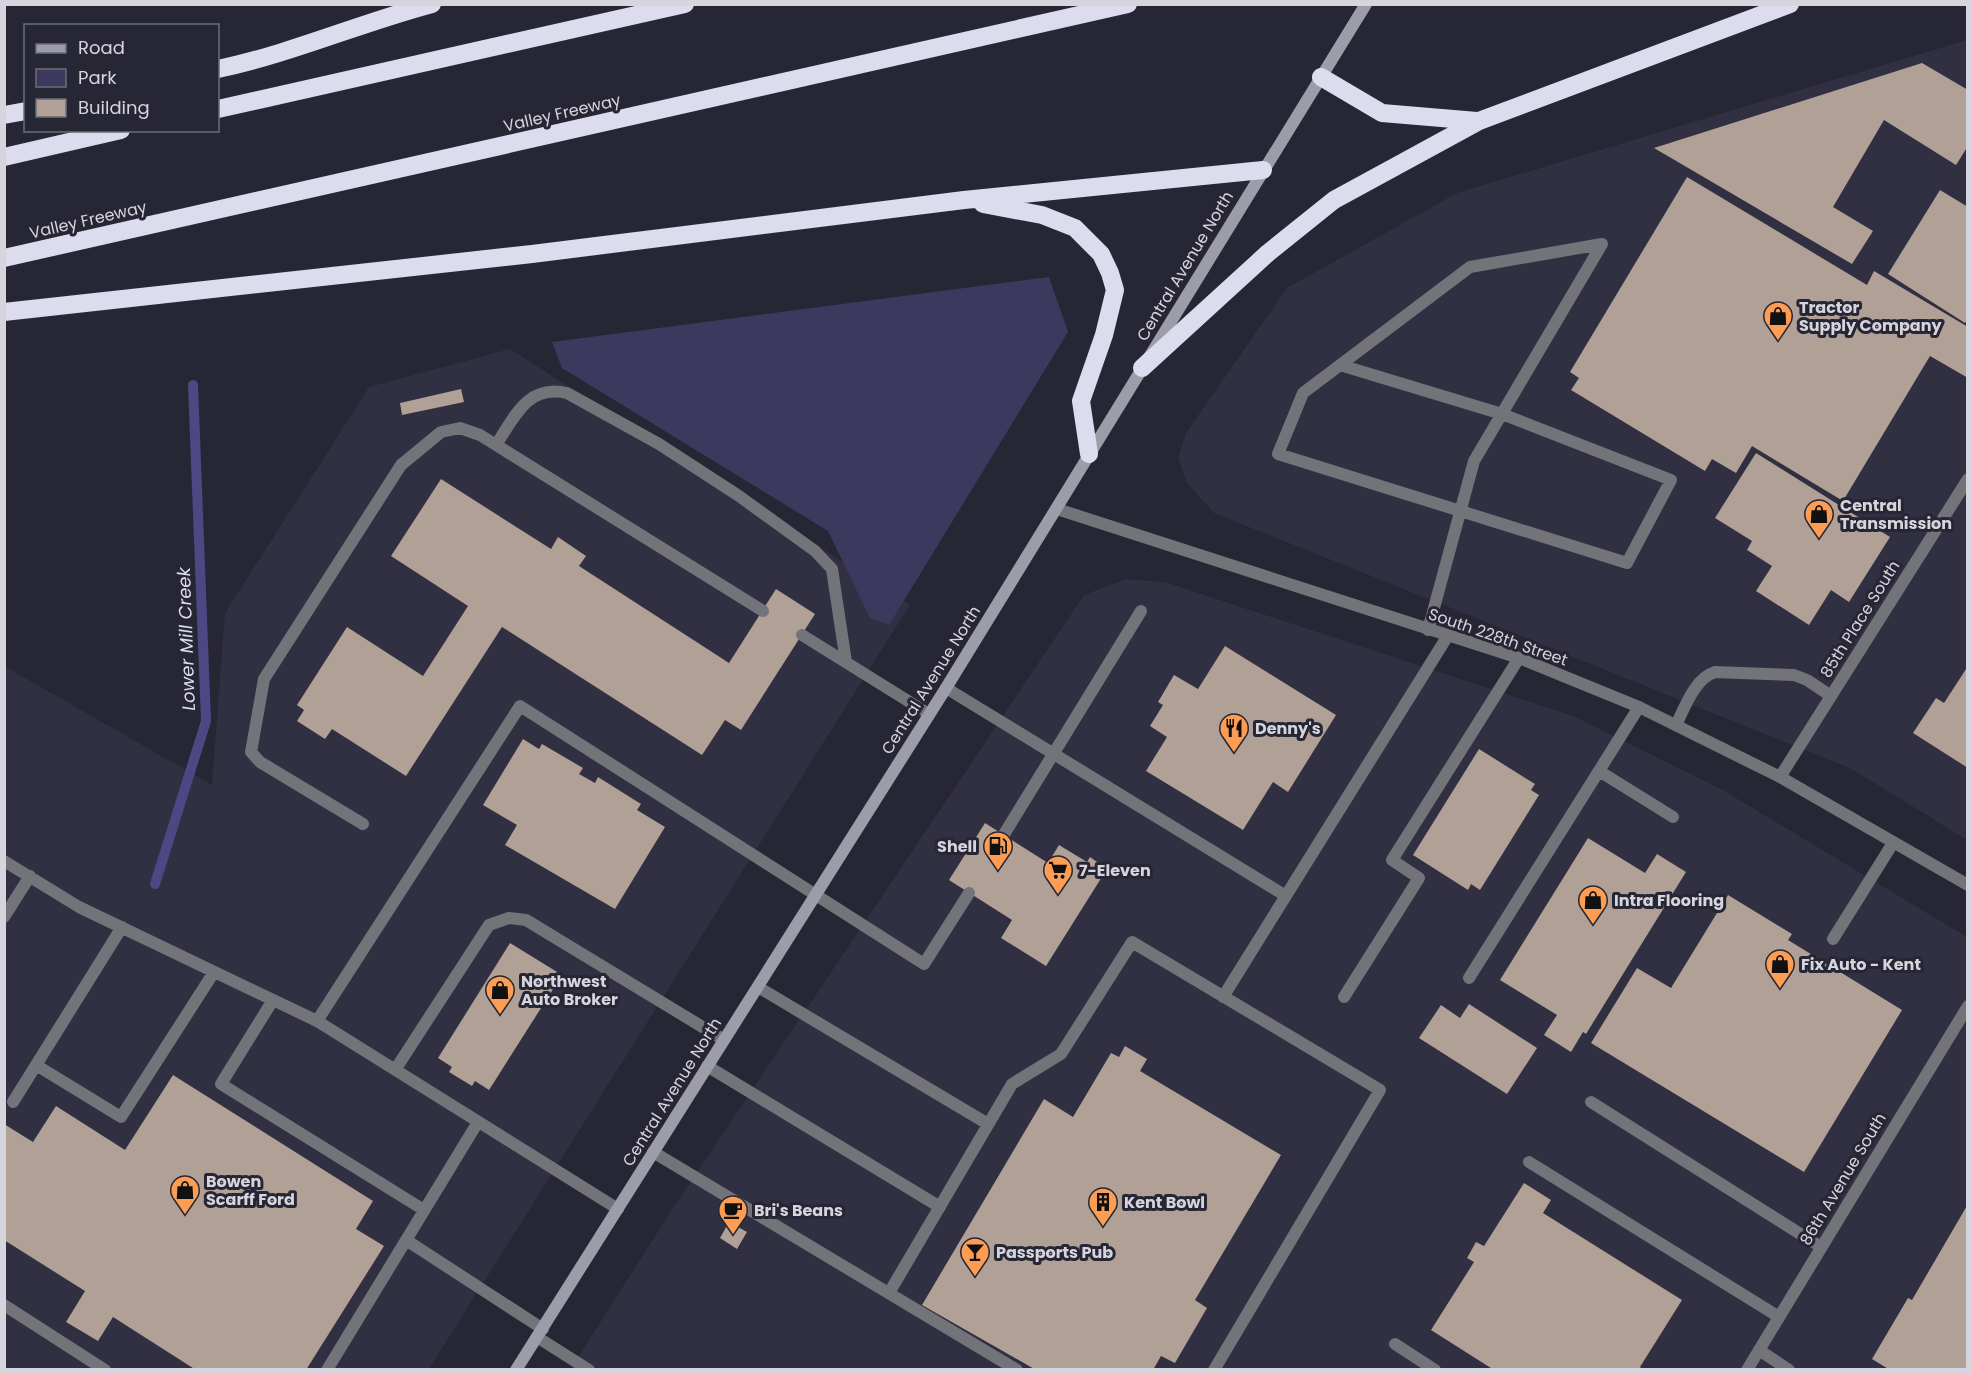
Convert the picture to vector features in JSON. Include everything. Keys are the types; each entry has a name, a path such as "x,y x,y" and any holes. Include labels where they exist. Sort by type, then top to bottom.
{"highway":[{"path":"219,69 432,4"},
{"path":"219,109 685,4"},
{"name":"Valley Freeway","path":"4,258 1128,4"},
{"path":"1142,368 1268,252 1334,200 1479,121 1790,4"},
{"path":"1321,77 1382,113 1479,121"},
{"path":"4,115 24,111"},
{"path":"4,157 112,132"},
{"path":"4,312 532,254 964,200 1263,170"},
{"path":"964,200 1042,215 1075,228 1101,255 1108,267 1115,290 1104,335 1081,401 1089,454"}],"main road":[{"name":"Central Avenue North","path":"516,1370 946,688 1366,4"}],"street":[{"path":"1340,365 1502,414 1671,480 1627,563 1461,509 1278,454 1304,393 1340,365 1470,267 1602,244 1502,414 1474,461 1461,509 1428,630"},
{"path":"496,445 522,406 538,393 552,389 567,393 659,444 739,496 815,551 832,569 846,662"},
{"path":"363,824 260,762 251,753 264,679 401,465 441,432 460,428 480,435 763,611"},
{"name":"85th Place South","path":"1780,777 1968,479"},
{"name":"South 228th Street","path":"1057,509 1448,637 1519,658 1639,707 1780,777 1968,885"},
{"path":"1004,836 1141,611"},
{"path":"802,635 929,714"},
{"path":"1223,997 1448,637"},
{"path":"1344,997 1419,878 1392,860 1519,658"},
{"path":"1676,725 1700,681 1707,674 1715,672 1794,675 1807,680 1831,696"},
{"path":"946,688 1286,896"},
{"path":"316,1021 520,706 924,964 969,893"},
{"path":"1469,978 1639,707"},
{"path":"1599,771 1673,817"},
{"path":"1833,939 1893,843"},
{"path":"4,861 79,907 316,1021 618,1209"},
{"path":"4,917 30,876"},
{"path":"395,1070 489,925 509,918 526,920 724,1040"},
{"path":"14,1102 122,927"},
{"path":"890,1293 1012,1084 1061,1054 1132,942 1380,1090 1214,1370"},
{"path":"36,1065 121,1117 214,972"},
{"path":"758,987 988,1124"},
{"path":"273,1000 221,1084 424,1210"},
{"name":"86th Avenue South","path":"1747,1370 1968,1006"},
{"path":"707,1066 940,1207"},
{"path":"1591,1102 1821,1247"},
{"path":"327,1370 478,1122"},
{"path":"653,1152 1017,1370"},
{"path":"1529,1162 1779,1317"},
{"path":"406,1240 589,1370"},
{"path":"4,1305 105,1370"},
{"path":"1395,1344 1435,1370"},
{"path":"1759,1350 1789,1370"}],"shaded area":[{"path":"1967,40 1967,840 1850,768 1214,513 1187,483 1178,458 1186,433 1287,288 1457,193"},
{"path":"510,349 910,605 429,1369 5,1369 4,666 212,785 225,613 369,387"},
{"path":"1126,579 1165,582 1573,716 1721,789 1967,937 1967,1369 570,1370 671,1211 1084,595"}],"green space":[{"path":"1049,277 1068,332 889,625 870,618 828,531 562,368 552,342"}],"building":[{"path":"1922,63 1968,90 1968,146 1956,165 1884,120 1833,207 1873,231 1852,264 1654,148"},
{"name":"Tractor Supply Company","path":"1687,177 1867,285 1874,271 1968,327 1968,378 1930,356 1843,501 1752,446 1736,473 1712,459 1705,471 1571,390 1579,378 1570,372"},
{"path":"1940,190 1968,207 1968,319 1965,323 1888,274"},
{"path":"461,389 464,402 402,415 400,403"},
{"name":"Central Transmission","path":"1756,453 1890,537 1849,602 1831,590 1809,625 1756,591 1772,566 1747,550 1752,541 1715,518"},
{"path":"441,479 551,549 558,537 586,556 579,566 729,663 776,589 815,614 741,730 725,720 702,755 502,627 406,776 332,729 325,739 297,721 304,710 297,705 347,627 423,676 468,606 391,556"},
{"name":"Denny's","path":"1225,646 1336,715 1288,792 1273,782 1243,830 1146,771 1167,737 1150,726 1163,705 1158,702 1174,675 1198,689"},
{"path":"1968,666 1968,768 1913,733 1936,698 1944,703"},
{"path":"523,739 539,749 542,744 583,768 579,774 595,783 598,777 641,804 637,810 665,827 615,909 505,845 517,825 483,805"},
{"path":"1479,749 1535,784 1531,790 1539,795 1480,890 1471,884 1468,890 1413,855"},
{"path":"985,823 1048,863 1059,845 1087,862 1090,857 1100,864 1098,868 1105,872 1046,966 1001,938 1012,920 949,880"},
{"name":"Intra Flooring","path":"1588,838 1645,873 1657,854 1686,872 1586,1034 1583,1032 1571,1052 1544,1035 1557,1015 1500,980"},
{"path":"1728,895 1792,934 1788,940 1902,1010 1804,1172 1591,1043 1637,968 1671,988"},
{"name":"Northwest Auto Broker","path":"510,943 562,975 489,1090 475,1081 472,1086 449,1072 452,1067 438,1058"},
{"path":"1469,1004 1537,1048 1507,1094 1419,1038 1441,1005 1460,1018"},
{"name":"Kent Bowl","path":"1125,1046 1147,1059 1140,1071 1281,1155 1195,1300 1207,1308 1175,1363 1161,1356 1153,1370 1036,1370 922,1305 1044,1099 1073,1117 1111,1053 1119,1057"},
{"name":"Bowen Scarff Ford","path":"173,1075 373,1201 356,1229 384,1246 306,1370 196,1370 113,1317 98,1341 66,1322 85,1291 4,1240 4,1124 33,1142 56,1106 125,1150"},
{"path":"1524,1183 1551,1200 1543,1213 1682,1300 1640,1367 1643,1370 1494,1370 1431,1330 1474,1262 1467,1258 1476,1242 1484,1246"},
{"path":"1968,1204 1968,1370 1890,1370 1872,1359 1908,1298 1912,1300"},
{"name":"Bri's Beans","path":"729,1222 747,1232 737,1249 720,1238"}],"waterway":[{"name":"Lower Mill Creek","path":"155,884 206,721 193,385"}],"place":[{"name":"Tractor Supply Company","path":"1778,342"},
{"name":"Central Transmission","path":"1819,540"},
{"name":"Denny's","path":"1234,754"},
{"name":"Shell","path":"998,872"},
{"name":"7-Eleven","path":"1058,896"},
{"name":"Intra Flooring","path":"1593,926"},
{"name":"Fix Auto - Kent","path":"1780,990"},
{"name":"Northwest Auto Broker","path":"500,1016"},
{"name":"Bowen Scarff Ford","path":"185,1216"},
{"name":"Kent Bowl","path":"1103,1228"},
{"name":"Bri's Beans","path":"733,1236"},
{"name":"Passports Pub","path":"975,1278"}]}
